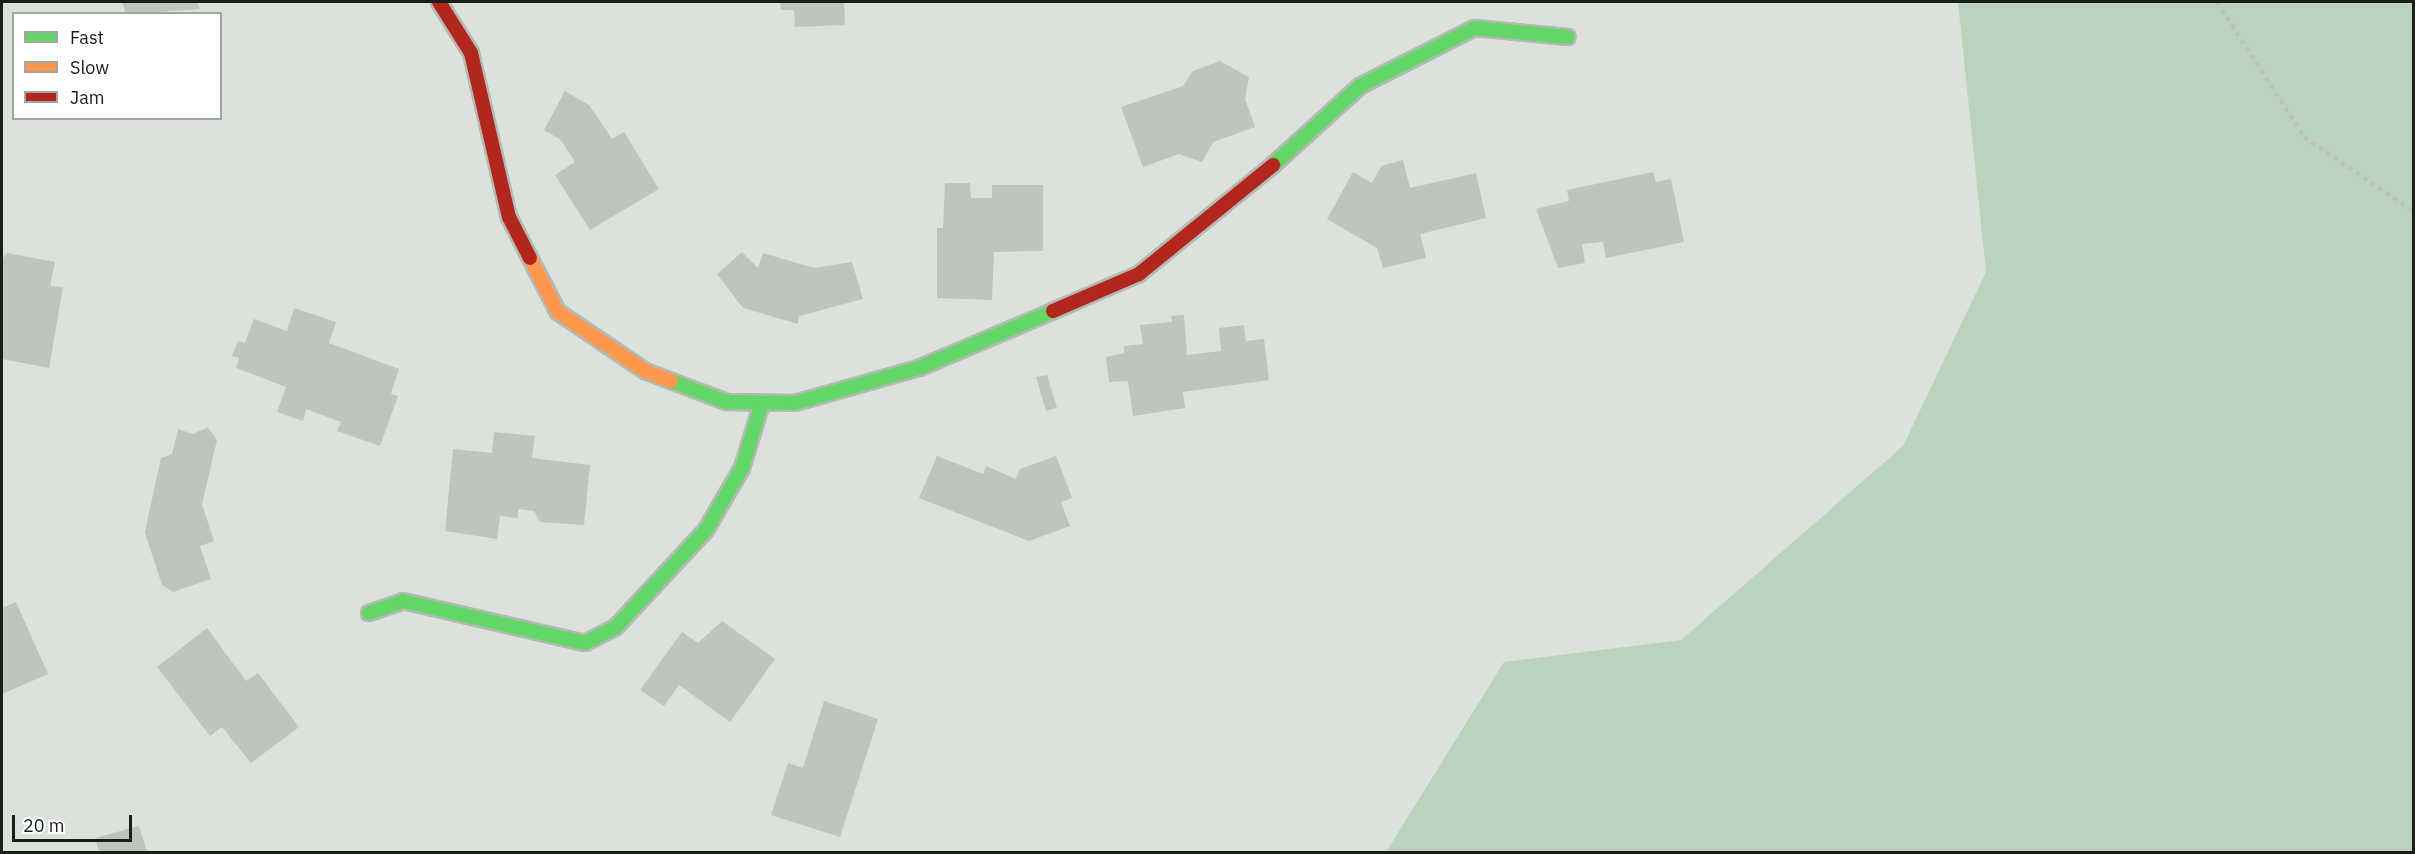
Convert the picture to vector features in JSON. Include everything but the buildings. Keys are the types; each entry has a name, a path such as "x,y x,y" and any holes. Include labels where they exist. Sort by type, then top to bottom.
{"street":[{"path":"439,2 471,53 509,217 558,312 645,371 727,402 795,403 919,368 1139,274 1223,210 1360,86 1476,28 1568,37"},
{"path":"369,613 403,601 585,643 615,628 706,530 742,468 762,403"}],"path":[{"path":"2217,2 2304,137 2414,212"}],"green space":[{"path":"1958,2 2413,2 2413,852 1386,852 1504,662 1681,640 1903,446 1986,272"}],"traffic: fast":[{"path":"1273,165 1360,86 1475,28 1568,37"},
{"path":"671,381 727,402 795,403 919,368 1053,311"},
{"path":"369,613 403,601 585,643 615,628 706,530 742,468 762,403"}],"traffic: slow":[{"path":"530,258 558,312 645,371 671,381"}],"traffic: jam":[{"path":"439,2 471,53 509,217 530,258"},
{"path":"1053,311 1139,274 1273,165"}]}
